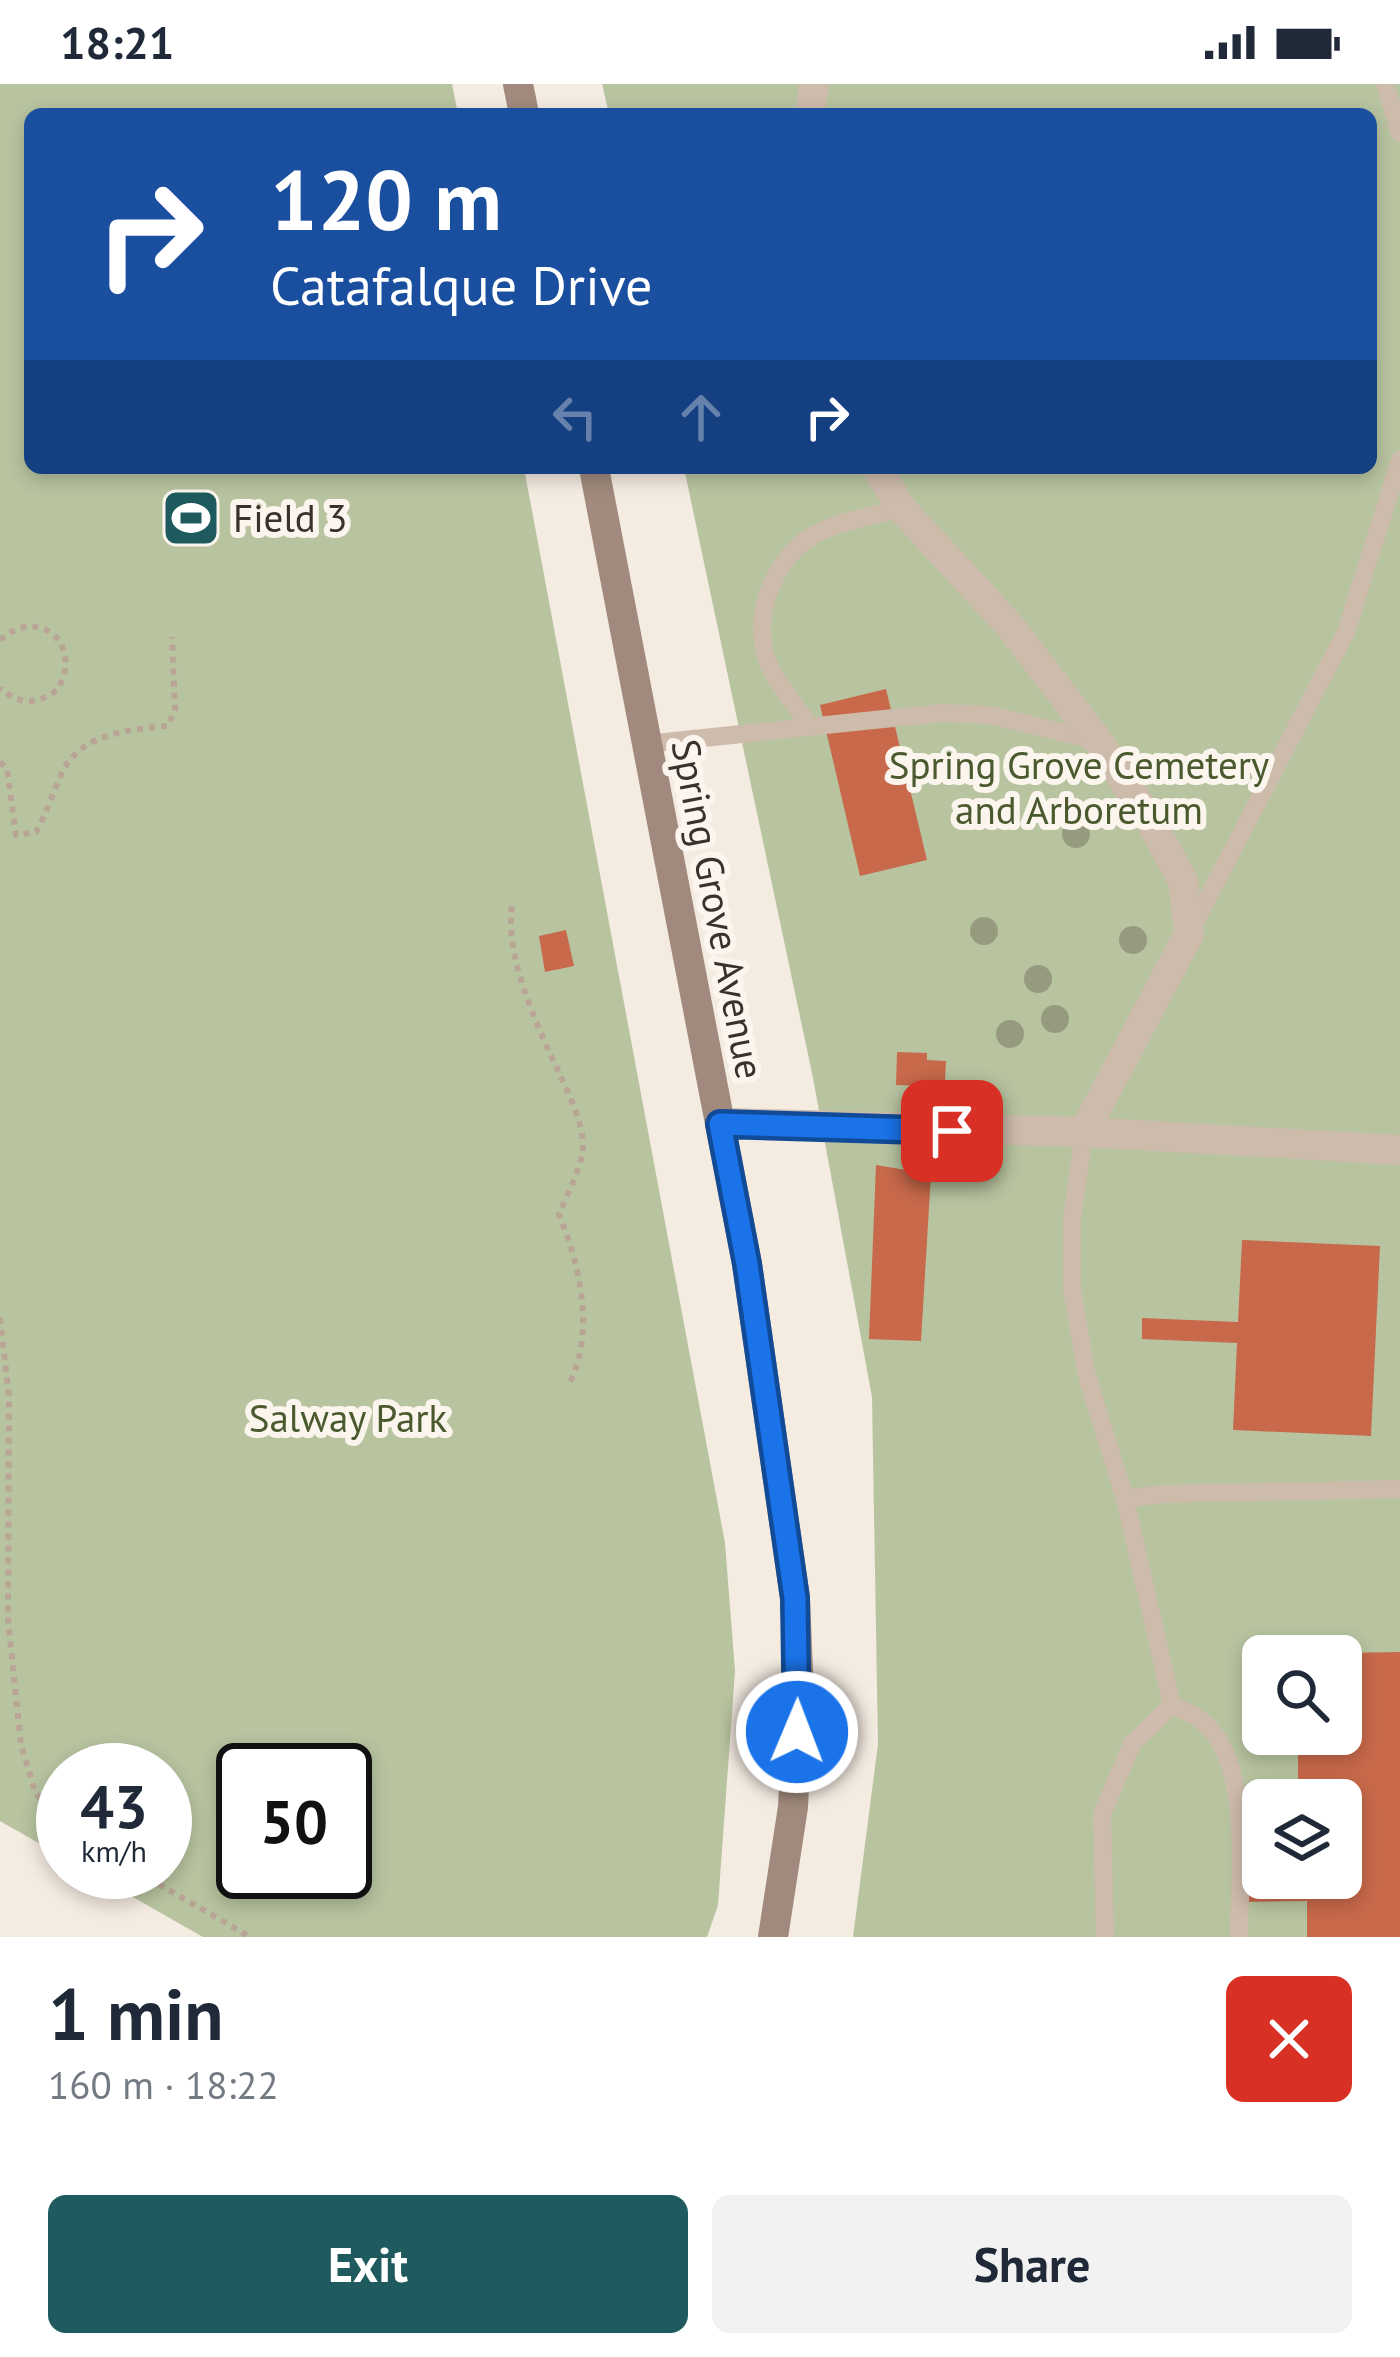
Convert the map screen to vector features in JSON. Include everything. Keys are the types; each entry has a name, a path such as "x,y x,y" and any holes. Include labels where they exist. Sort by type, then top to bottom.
{"main road":[{"name":"Spring Grove Avenue","path":"595,474 747,1264 795,1598 799,1695 793,1808 773,1937"}],"street":[{"path":"881,474 901,508 1010,626 1098,741 1183,881 1189,934 1084,1132"},
{"path":"720,1124 1084,1132 1400,1150"}],"lane":[{"path":"1385,84 1400,133"},
{"path":"1189,934 1346,632 1400,460"},
{"path":"809,725 780,683 763,644 769,587 797,544 827,528 901,508"},
{"path":"646,744 941,713 990,715 1098,741"},
{"path":"1084,1132 1072,1219 1072,1290 1087,1376 1125,1499 1172,1705"},
{"path":"1125,1499 1183,1493 1400,1489"},
{"path":"1105,1937 1102,1814 1132,1744 1172,1705"},
{"path":"1172,1705 1202,1719 1229,1757 1239,1816 1238,1937"}],"path":[{"path":"0,640 18,627 42,628 61,643 67,666 57,690 35,702 10,697 0,688"},
{"path":"0,762 7,769 16,835 36,832 69,761 102,737 168,726 175,710 172,637"},
{"path":"512,906 510,920 520,973 568,1093 583,1148 559,1215 574,1251 582,1312 581,1358 570,1382"},
{"path":"0,1318 10,1396 8,1619 21,1745 36,1794"},
{"path":"185,1899 250,1937"}],"green space":[{"name":"Salway Park","path":"0,84 452,84 457,108 24,108 24,474 525,474 725,1543 735,1671 718,1905 707,1937 203,1937 136,1899 192,1899 192,1743 36,1743 36,1842 0,1821"},
{"name":"Spring Grove Cemetery and Arboretum","path":"602,84 1400,84 1400,1937 853,1937 878,1744 872,1397 813,1078 685,474 1377,474 1377,108 608,108"}],"building":[{"path":"886,689 927,860 860,876 820,705"},
{"path":"566,930 574,966 545,972 539,936"},
{"path":"897,1052 927,1053 927,1060 946,1061 945,1082 896,1085"},
{"path":"876,1165 931,1174 921,1341 869,1339"},
{"path":"1242,1240 1380,1246 1371,1436 1233,1430 1237,1343 1142,1339 1142,1318 1238,1322"},
{"path":"1400,1652 1400,1937 1307,1937 1307,1901 1244,1899 1362,1899 1362,1779 1298,1779 1298,1755 1362,1755 1362,1653"}],"place":[{"name":"Field 3","path":"191,518"}],"route":[{"path":"797,1732 795,1598 747,1264 720,1124 952,1131"}]}
